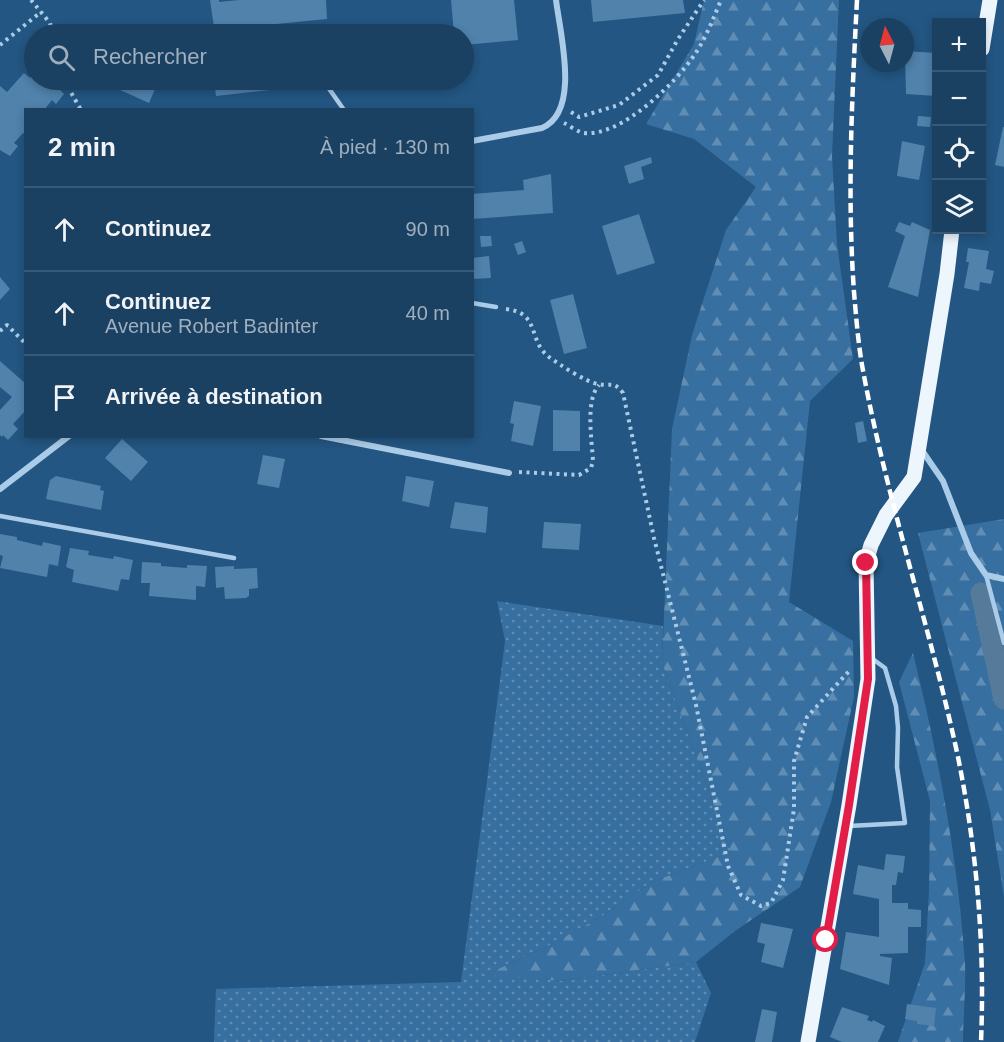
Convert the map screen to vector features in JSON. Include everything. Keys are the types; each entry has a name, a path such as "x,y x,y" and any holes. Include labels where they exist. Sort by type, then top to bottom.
{"main road":[{"path":"986,22 990,0"},
{"path":"808,1042 846,826 868,679 866,563 871,545 886,515 914,477 952,234"}],"street":[{"path":"474,141 542,128 550,125 558,115 562,107 566,81 556,0"},
{"path":"0,489 66,438"},
{"path":"331,438 509,473"},
{"path":"920,447 943,481 971,553 986,575 1004,579"}],"lane":[{"path":"330,90 343,108"},
{"path":"474,303 496,308"},
{"path":"0,516 234,558"},
{"path":"986,575 1004,643"},
{"path":"846,826 905,822 897,767 896,706 885,668 867,655"}],"path":[{"path":"31,0 50,24"},
{"path":"562,107 579,117 619,105 658,75 704,0"},
{"path":"558,115 563,122 583,133 600,131 627,119 651,103 694,56 721,0"},
{"path":"26,24 41,12"},
{"path":"0,45 24,26"},
{"path":"70,90 80,108"},
{"path":"496,308 517,310 524,314 530,320 540,349 548,356 599,385 617,386 622,393 627,406 654,538 696,705 728,866 741,895 761,906 771,903 783,880 794,809 794,761 807,717 840,680 867,655"},
{"path":"0,332 7,325 24,342"},
{"path":"509,473 579,475 591,468 593,461 591,409 595,389 599,385"}],"green space":[{"path":"704,0 839,0 832,156 837,244 853,359 810,401 789,602 853,641 854,697 831,802 800,887 735,931 696,962 561,981 485,975 548,946 604,915 652,882 731,852 662,663 672,429 692,335 726,230 756,187 694,139 646,124 694,44"},
{"path":"1004,519 1004,897 990,810 918,533"},
{"path":"497,601 663,626 662,663 731,852 652,882 604,915 548,946 487,974 561,981 696,962 711,993 695,1042 214,1042 216,989 461,982 505,641"},
{"path":"913,653 939,768 952,846 965,964 963,1042 898,1042 925,963 929,891 930,801 899,682"}],"building":[{"path":"210,0 219,0 219,2 326,0 327,19 276,24 214,24"},
{"path":"451,0 514,0 518,40 474,44 474,24 453,24"},
{"path":"591,0 683,0 685,13 593,22"},
{"path":"914,52 932,53 932,96 906,94 905,72 914,72"},
{"path":"24,73 24,90 60,90 64,94 56,104 52,100 46,108 24,108 24,134 14,143 18,146 10,156 0,150 0,86 7,92"},
{"path":"120,90 155,90 149,103"},
{"path":"215,90 269,90 216,96"},
{"path":"918,116 931,117 930,127 917,126"},
{"path":"1004,127 1004,167 995,165"},
{"path":"902,141 925,146 919,180 897,176"},
{"path":"651,157 652,163 641,167 644,179 629,184 624,166"},
{"path":"551,174 553,213 474,219 474,194 524,190 523,180"},
{"path":"639,214 655,263 617,275 602,226"},
{"path":"899,222 910,226 912,222 930,230 918,297 888,287 905,236 895,231"},
{"path":"480,236 491,236 492,246 481,247"},
{"path":"522,241 526,252 518,255 514,244"},
{"path":"968,248 989,251 986,269 994,271 991,284 980,282 979,291 964,288 969,262 966,262"},
{"path":"489,256 491,278 474,279 474,258"},
{"path":"0,277 10,289 0,300"},
{"path":"573,294 587,348 564,354 550,300"},
{"path":"0,361 24,382 24,412 13,424 18,429 8,440 0,435 0,410 12,397 0,387"},
{"path":"514,401 541,406 533,446 511,441 514,424 510,423"},
{"path":"553,410 580,411 580,451 553,451"},
{"path":"863,421 867,441 858,443 855,423"},
{"path":"122,439 148,462 131,481 105,458"},
{"path":"263,455 285,459 279,488 257,484"},
{"path":"56,476 101,486 100,490 104,491 101,510 46,499 50,480"},
{"path":"406,476 434,481 429,507 402,501"},
{"path":"455,502 488,507 486,533 450,528"},
{"path":"544,522 581,524 579,550 542,548"},
{"path":"0,534 42,546 43,542 61,546 58,566 49,564 47,577 0,568 3,556 0,555"},
{"path":"70,548 89,551 88,555 113,559 114,556 133,560 129,580 121,579 118,591 72,582 74,570 66,567"},
{"path":"142,562 187,568 187,565 207,566 205,587 196,586 196,600 149,596 150,583 141,583"},
{"path":"234,566 234,569 257,568 258,588 249,589 249,596 246,598 225,599 224,587 216,588 215,567"},
{"path":"886,854 905,856 903,873 898,872 896,885 892,885 892,903 908,903 908,909 921,910 921,927 908,927 908,953 880,954 880,956 892,958 889,985 840,969 846,932 879,937 879,899 853,894 858,865 884,870"},
{"path":"761,923 793,929 783,968 761,962 765,944 757,942"},
{"path":"907,1004 936,1008 934,1026 917,1024 917,1021 905,1019"},
{"path":"842,1007 869,1016 867,1020 872,1022 873,1020 885,1026 878,1042 842,1042 830,1037"},
{"path":"762,1009 777,1012 772,1042 755,1042"}],"waterway":[{"path":"981,593 1004,699"}],"railway":[{"path":"857,0 851,182 852,255 858,338 883,464 935,659 965,792 978,899 982,970 981,1042"}],"route":[{"path":"826,940 868,679 866,563"}]}
